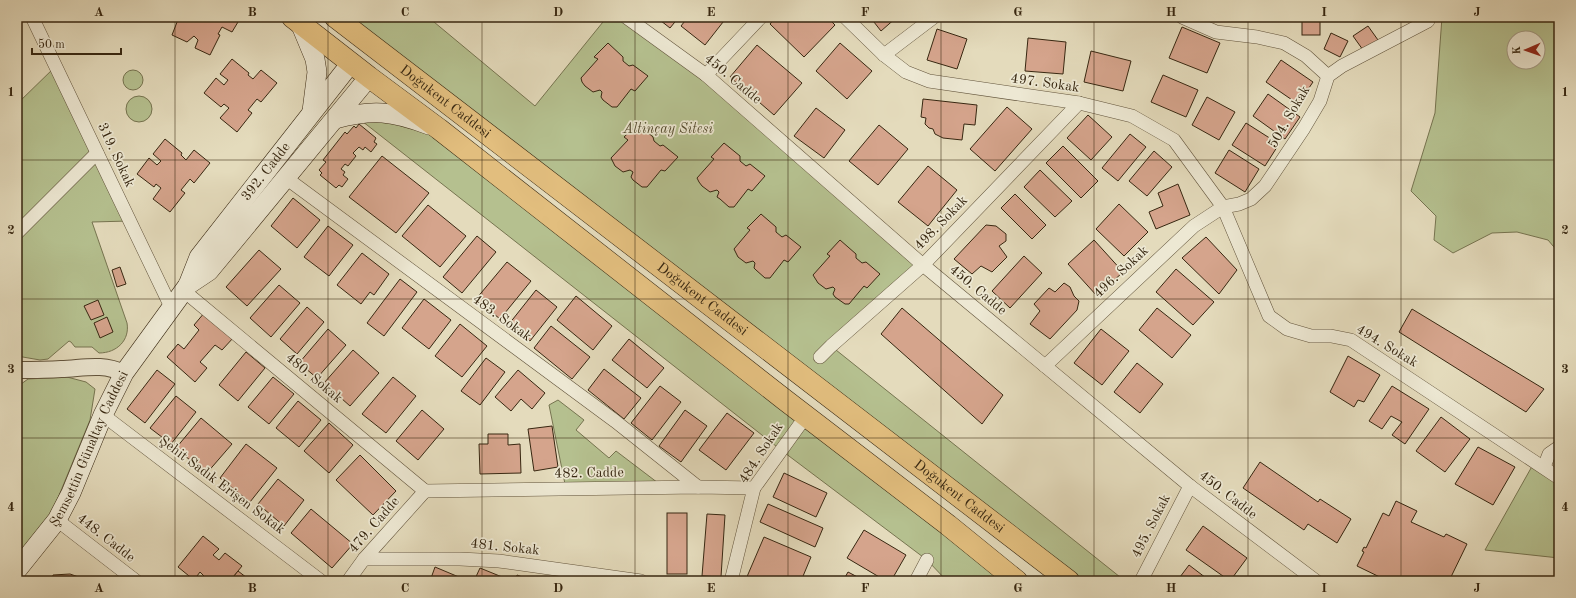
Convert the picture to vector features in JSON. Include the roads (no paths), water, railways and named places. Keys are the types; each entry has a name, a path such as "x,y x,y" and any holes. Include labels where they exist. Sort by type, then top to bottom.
{"main road":[{"name":"Doğukent Caddesi","path":"335,17 1069,581"},
{"name":"Doğukent Caddesi","path":"296,20 369,78 439,129 1018,581"},
{"path":"296,20 311,47 317,72 312,112"},
{"path":"351,63 366,41"},
{"path":"369,78 385,56"},
{"name":"392. Cadde","path":"186,288 199,257 351,63"},
{"name":"392. Cadde","path":"124,373 186,288 209,271 369,78"},
{"path":"335,119 364,113 391,114 405,116 439,129"},
{"name":"Şemsettin Günaltay Caddesi","path":"17,570 57,520 71,494 103,415 124,373"}],"street":[{"name":"319. Sokak","path":"32,17 171,307"},
{"name":"450. Cadde","path":"626,17 706,75 923,265 1190,486 1316,581"},
{"path":"706,75 761,17"},
{"name":"497. Sokak","path":"845,17 884,55 906,72 929,82 1079,103 1132,116 1174,140 1222,207"},
{"path":"884,55 934,17"},
{"path":"1182,17 1216,32 1257,37 1284,43 1306,56 1328,76"},
{"name":"504. Sokak","path":"1222,207 1239,204 1251,199 1265,186 1304,128 1320,101 1328,76 1342,66 1428,21"},
{"name":"498. Sokak","path":"820,357 923,265 1079,103"},
{"path":"17,234 97,153"},
{"name":"483. Sokak","path":"286,178 615,421 698,487"},
{"name":"496. Sokak","path":"1045,366 1194,226 1222,207"},
{"name":"494. Sokak","path":"1222,207 1269,316 1287,329 1311,336 1331,336 1351,340 1559,478"},
{"name":"480. Sokak","path":"186,288 425,490"},
{"name":"Şemsettin Günaltay Caddesi","path":"17,370 101,366 113,368 124,373"},
{"name":"Şehit Sadık Erişen Sokak","path":"103,415 321,581"},
{"name":"484. Sokak","path":"731,581 754,488 806,416"},
{"path":"1544,467 1549,454 1559,446"},
{"name":"495. Sokak","path":"1141,581 1190,486"},
{"name":"482. Cadde","path":"425,490 698,487 754,488"},
{"name":"479. Cadde","path":"348,581 364,559 425,490"},
{"name":"448. Cadde","path":"57,520 136,581"},
{"name":"481. Sokak","path":"364,559 460,559 499,561 641,581"},
{"path":"916,581 927,560"}],"park label":[{"name":"Altinçay Sitesi","path":"668,129"}]}
